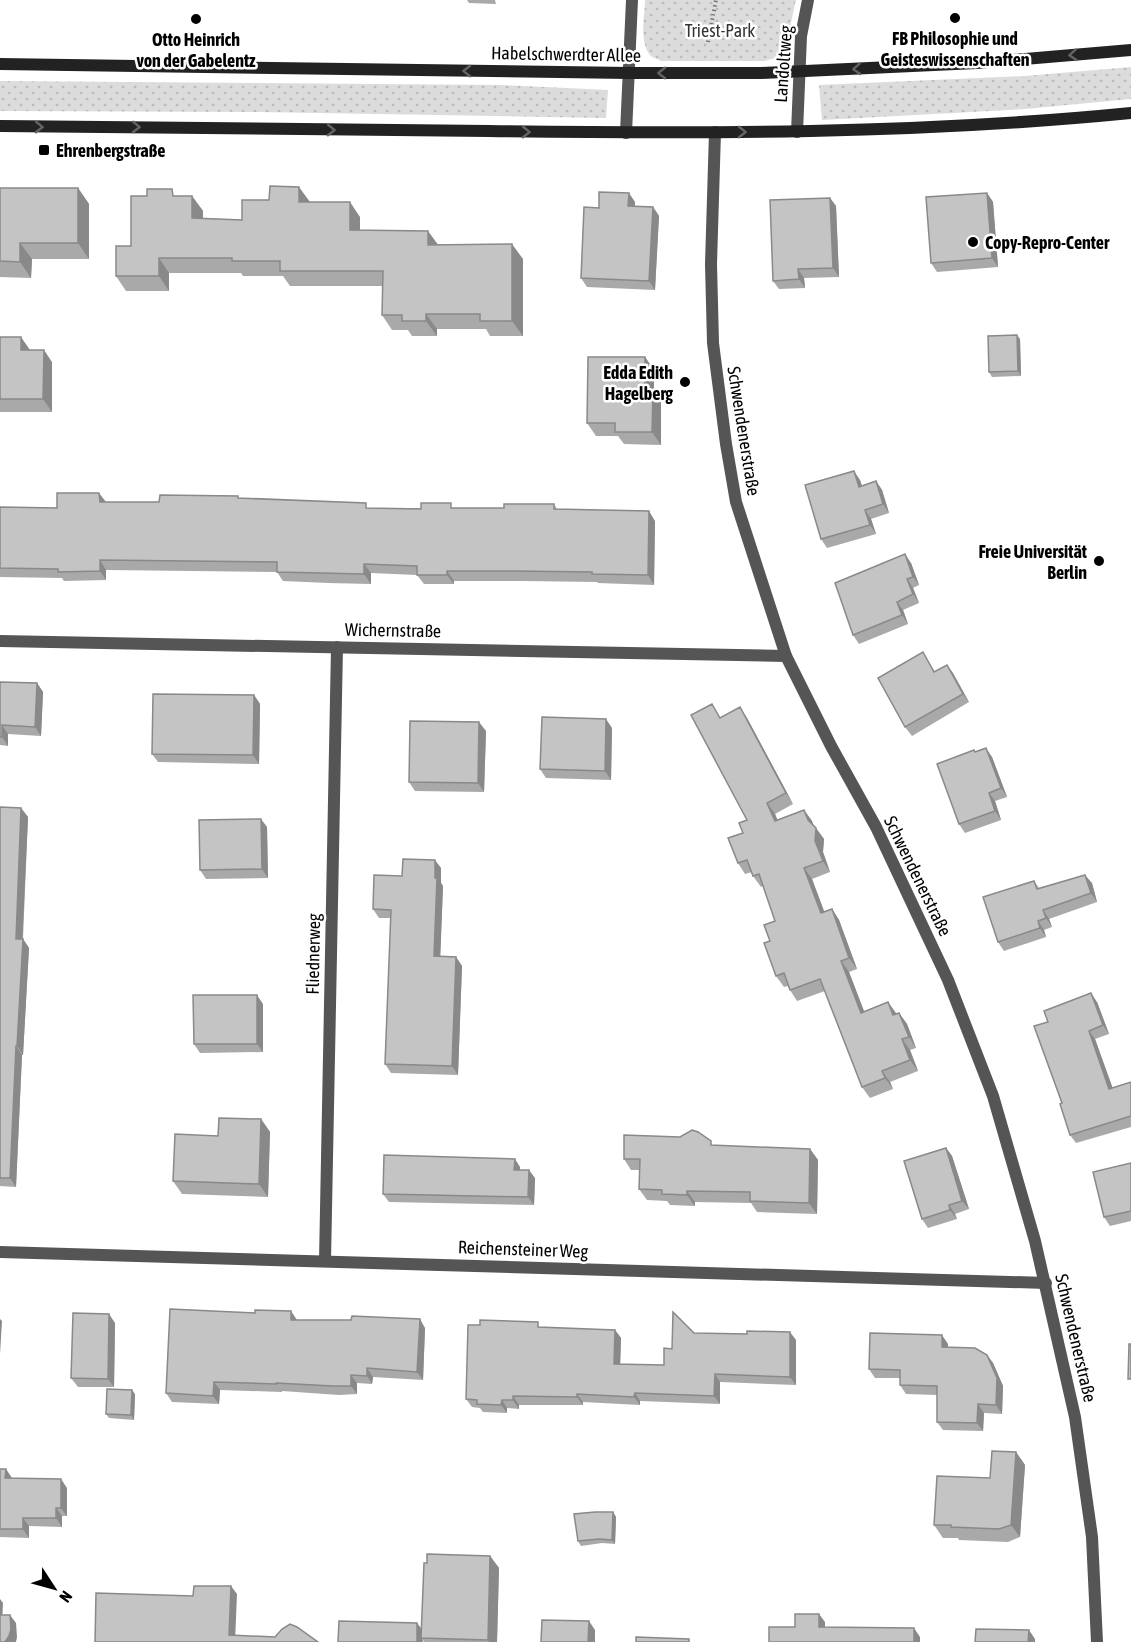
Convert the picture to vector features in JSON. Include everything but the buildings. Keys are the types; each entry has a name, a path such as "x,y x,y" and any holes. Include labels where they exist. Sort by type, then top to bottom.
{"main road":[{"name":"Habelschwerdter Allee","path":"0,64 629,73 798,72 977,63 1131,50"},
{"path":"0,126 626,133 797,132 1014,123 1131,113"}],"street":[{"path":"626,133 632,0"},
{"name":"Landoltweg","path":"797,132 801,36 808,0"},
{"name":"Schwendenerstraße","path":"715,132 711,264 713,343 736,502 786,656 831,746 876,827 948,980 993,1096 1046,1283 1075,1417 1092,1537 1097,1642"},
{"name":"Wichernstraße","path":"0,640 786,656"},
{"name":"Fliednerweg","path":"325,1261 336,647"},
{"name":"Reichensteiner Weg","path":"0,1252 1046,1283"}],"path":[{"path":"708,42 716,0"}],"green space":[{"name":"Triest-Park","path":"645,0 796,0 783,48 773,58 765,61 661,61 652,57 645,45 643,30"},
{"path":"1131,67 1131,99 1025,109 822,120 819,85 1025,76"},
{"path":"0,81 501,85 608,90 606,118 259,112 0,111"}],"place":[{"name":"FB Philosophie und Geisteswissenschaften","path":"955,18"},
{"name":"Otto Heinrich von der Gabelentz","path":"196,19"},
{"name":"Ehrenbergstraße","path":"44,150"},
{"name":"Copy-Repro-Center","path":"973,242"},
{"name":"Edda Edith Hagelberg","path":"685,382"},
{"name":"Freie Universität Berlin","path":"1099,561"}]}
